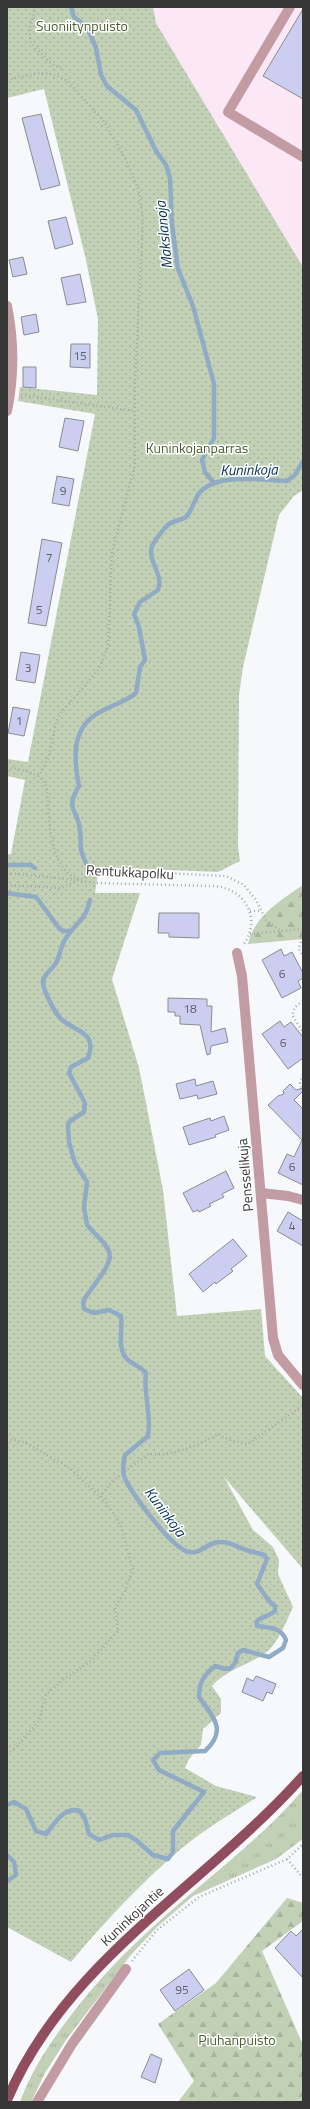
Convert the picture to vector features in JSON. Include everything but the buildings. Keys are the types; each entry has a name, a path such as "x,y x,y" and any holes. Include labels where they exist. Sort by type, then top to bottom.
{"main road":[{"name":"Kuninkojantie","path":"7,2100 29,2058 50,2026 96,1969 155,1912 264,1818 303,1776"}],"street":[{"path":"290,7 228,112 303,157"},
{"path":"7,306 12,349 10,394 7,412"},
{"name":"Pensselikuja","path":"237,954 242,976 274,1342 278,1355 303,1385"},
{"path":"260,1193 288,1196 303,1200"},
{"path":"37,2102 72,2044 126,1969"}],"path":[{"path":"36,7 29,30 31,43 54,66 64,68"},
{"path":"7,80 38,73 52,74 68,81 105,123 125,158 139,191 143,220 143,260 135,411 135,465 112,552 108,646 99,669 61,713 56,722 49,756 39,776 32,773 7,768"},
{"path":"10,394 57,399 135,411"},
{"name":"Rentukkapolku","path":"39,776 47,789 53,846 57,858 67,873 80,880 95,882 222,886 237,893 250,911"},
{"path":"7,885 61,888 96,872 145,872 226,876 236,879 248,889 266,920 281,931"},
{"path":"7,873 80,880"},
{"path":"237,954 250,934 250,911 260,912"},
{"path":"250,934 303,929 299,949 303,956"},
{"path":"303,1000 298,1003 292,1012 292,1015 303,1032"},
{"path":"303,1075 300,1083 303,1090"},
{"path":"100,1496 112,1481 148,1454 159,1455 177,1452 219,1434 230,1440 248,1444 303,1405"},
{"path":"7,1438 26,1443 71,1469 106,1502 121,1526 133,1570 124,1593 115,1607 118,1632 91,1661 64,1679 46,1695 39,1721 12,1751 7,1752"},
{"path":"126,1969 158,1930 199,1897 287,1859 303,1844"},
{"path":"287,1859 303,1878"}],"shaded area":[{"path":"153,7 303,7 303,267 156,23"}],"green space":[{"name":"Kuninkojanparras","path":"7,7 153,7 156,23 303,267 303,490 294,496 279,515 243,667 239,695 238,847 240,861 218,872 99,867 95,893 140,893 112,979 139,1068 163,1190 177,1316 261,1309 265,1356 303,1398 303,1569 224,1477 253,1530 273,1547 279,1560 278,1574 293,1607 279,1636 269,1650 226,1674 212,1686 221,1699 221,1713 203,1729 201,1745 189,1759 185,1768 216,1786 257,1797 200,1834 167,1861 124,1903 71,1962 7,1927 7,854 11,854 25,780 7,776 7,759 28,762 95,414 18,401 20,387 97,395 98,319 86,260 44,89 7,98"},
{"path":"303,885 303,939 248,944 251,934 262,917"},
{"path":"303,1790 303,1839 276,1859 193,1896 157,1927 130,1956 66,2040 45,2073 31,2102 20,2102 30,2078 49,2045 101,1978 155,1925 250,1843 286,1809"},
{"name":"Piuhanpuisto","path":"287,1898 303,1903 303,1921 262,1951 303,2045 303,2102 178,2102 194,2081 158,2024 216,1983"}],"waterway":[{"name":"Makslanoja","path":"71,7 74,17 87,27 96,48 101,75 107,86 136,110 156,151 166,165 170,178 172,224 178,269 193,306 214,384 214,438 202,460 205,472 213,482"},
{"name":"Kuninkoja","path":"86,863 81,850 79,823 72,805 79,786 76,767 76,747 78,738 87,722 100,712 136,693 140,667 145,660 139,627 134,614 140,602 158,590 159,584 159,578 151,552 152,546 169,524 186,517 201,491 209,485 242,479 287,481 295,475 303,461"},
{"path":"7,865 31,865 35,868"},
{"path":"7,893 36,897 59,928 63,931 71,931"},
{"name":"Kuninkoja","path":"7,1805 14,1802 26,1809 36,1831 46,1834 60,1816 69,1811 80,1811 85,1819 89,1834 99,1840 113,1835 128,1835 153,1855 168,1859 173,1852 173,1831 204,1792 159,1770 153,1760 160,1753 205,1751 216,1737 216,1724 199,1697 201,1683 211,1669 215,1666 226,1669 231,1668 235,1663 238,1653 243,1650 269,1657 283,1648 286,1640 278,1630 257,1626 257,1621 275,1611 275,1606 269,1601 257,1584 267,1559 264,1555 223,1542 211,1544 196,1552 189,1552 182,1549 152,1519 134,1494 123,1473 125,1455 148,1436 149,1420 145,1381 146,1373 128,1360 123,1354 121,1343 121,1316 109,1310 94,1313 84,1309 83,1302 85,1298 105,1270 110,1258 109,1251 104,1243 87,1225 84,1207 87,1182 75,1163 69,1142 68,1125 70,1121 84,1112 85,1103 69,1073 71,1067 88,1058 90,1043 84,1034 61,1019 53,1007 43,983 44,977 56,963 64,941 83,918 90,900"},
{"name":"Kuninkoja","path":"7,1855 14,1862 16,1875 7,1881"}],"park label":[{"name":"Suoniitynpuisto","path":"82,26"}]}
